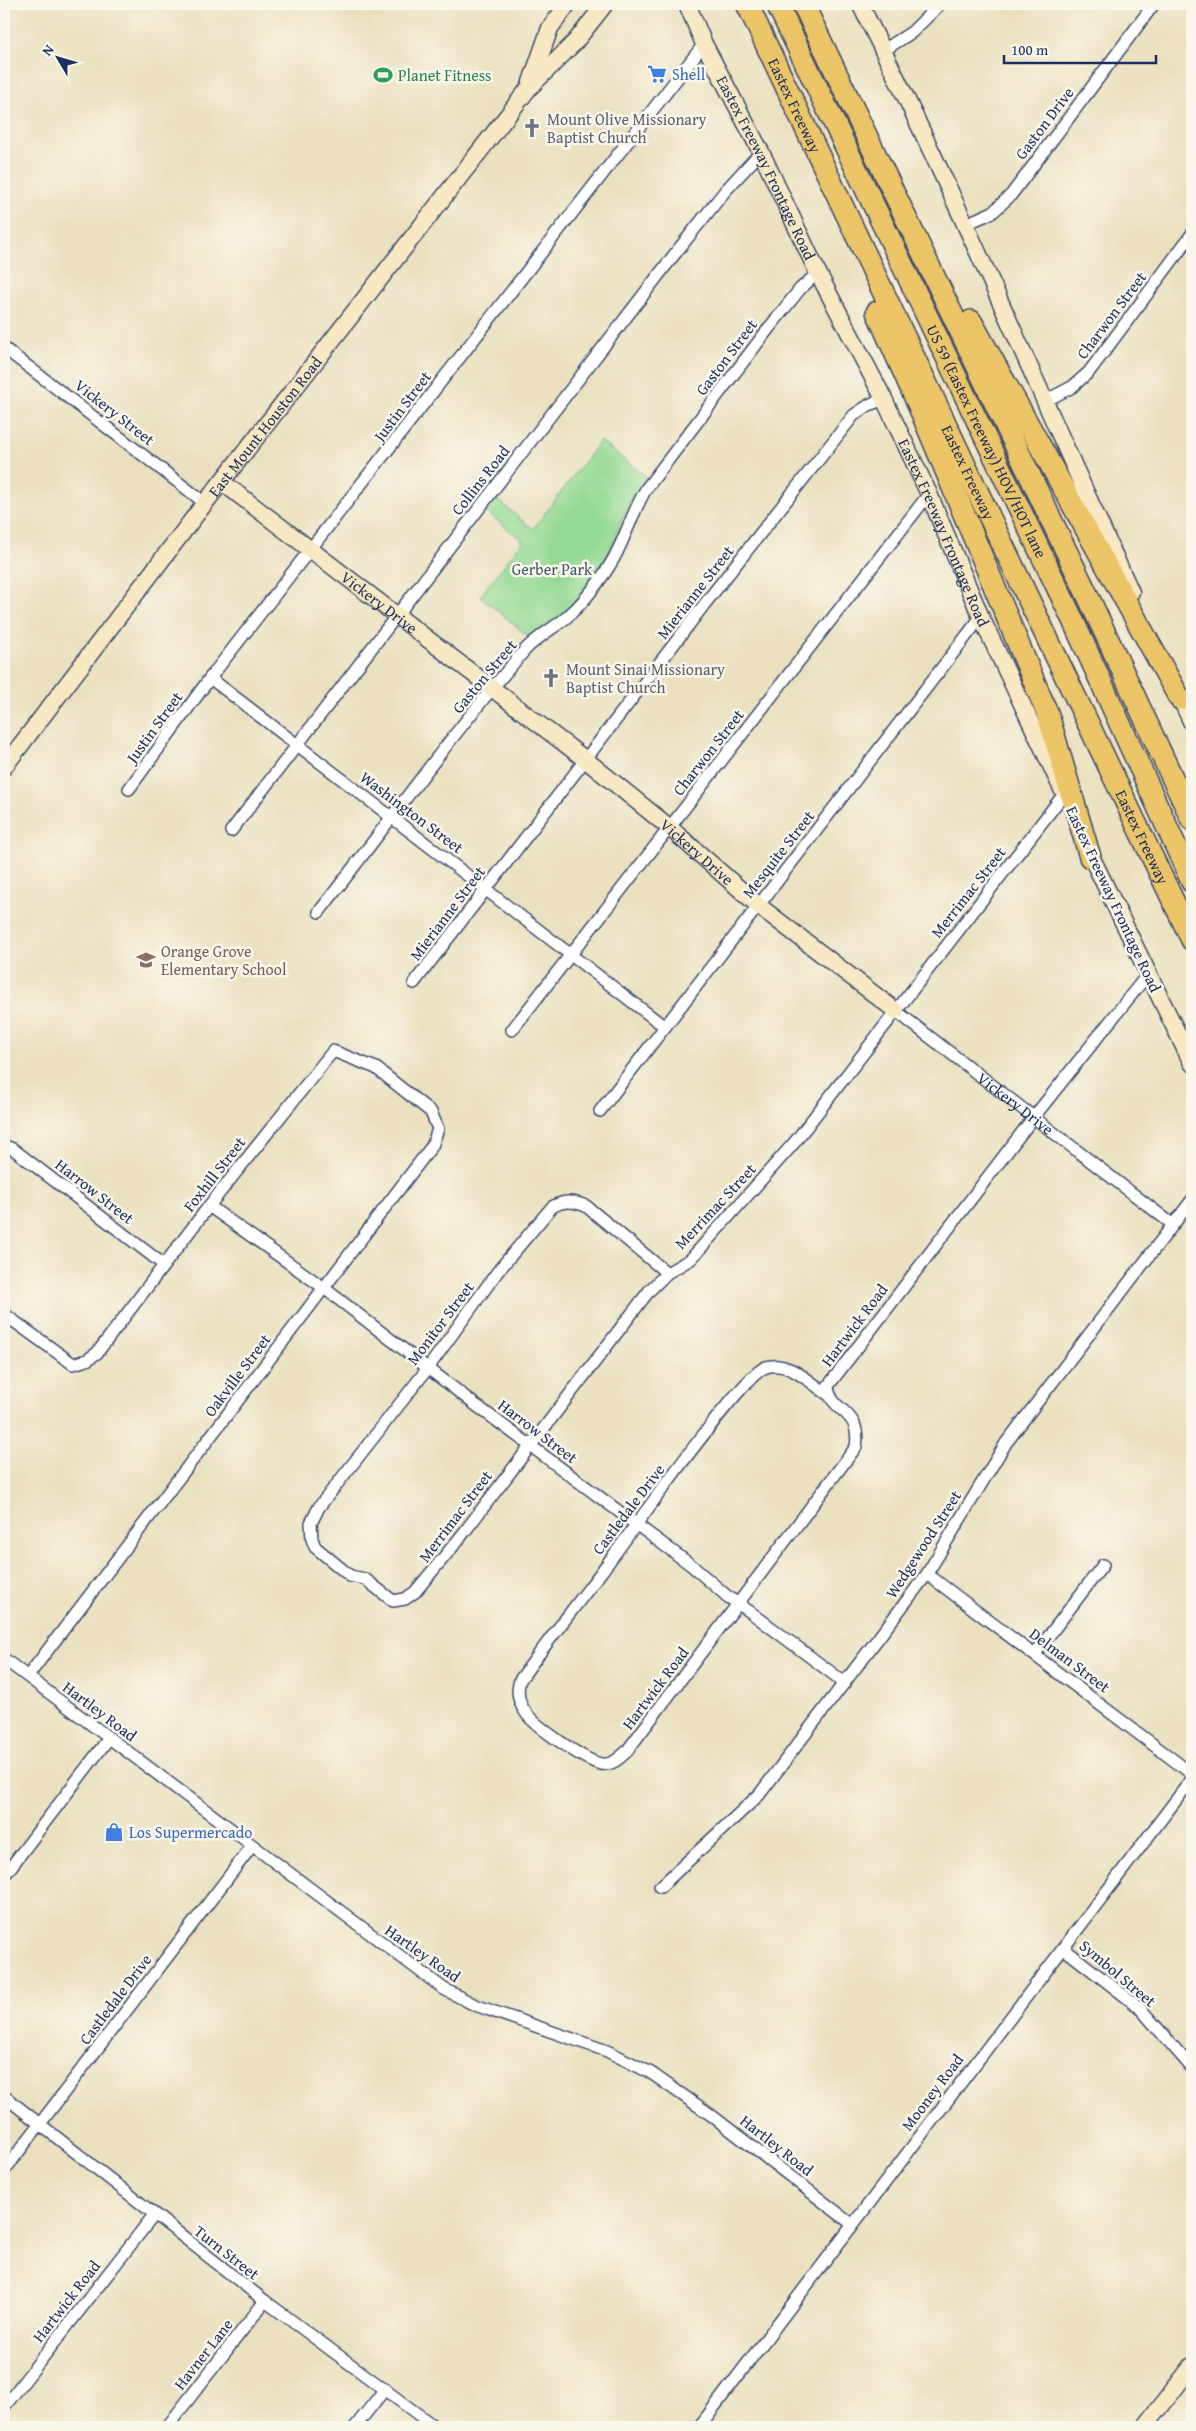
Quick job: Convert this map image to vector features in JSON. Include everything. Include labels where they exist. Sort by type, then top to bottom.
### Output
[{"type":"highway","name":"Eastex Freeway","points":[[747,4],[1192,940]]},
{"type":"highway","name":"US 59 (Eastex Freeway) HOV/HOT lane","points":[[776,4],[1067,607],[1192,882]]},
{"type":"highway","points":[[803,4],[1192,820]]},
{"type":"highway","points":[[839,200],[843,238],[918,404],[1048,715],[1090,856]]},
{"type":"highway","points":[[919,244],[951,285],[1180,699]]},
{"type":"main road","name":"East Mount Houston Road","points":[[4,767],[222,482],[529,88],[584,31],[605,4]]},
{"type":"main road","points":[[674,4],[689,9]]},
{"type":"main road","points":[[860,4],[884,50],[966,224],[1043,402],[1192,723]]},
{"type":"main road","name":"East Mount Houston Road","points":[[529,88],[550,28],[564,9]]},
{"type":"main road","points":[[564,9],[584,31]]},
{"type":"main road","name":"Eastex Freeway Frontage Road","points":[[689,9],[704,44],[761,152],[818,273],[884,398],[929,494],[981,617],[1064,794],[1090,856],[1192,1063]]},
{"type":"main road","name":"Vickery Drive","points":[[222,482],[586,760],[670,828],[759,906],[896,1011]]},
{"type":"main road","points":[[1144,2427],[1192,2366]]},
{"type":"street","points":[[884,50],[912,32],[940,4]]},
{"type":"street","name":"Gaston Drive","points":[[966,224],[993,212],[1011,195],[1154,4]]},
{"type":"street","name":"Justin Street","points":[[128,789],[210,678],[704,44]]},
{"type":"street","name":"Collins Road","points":[[230,831],[724,191],[761,152]]},
{"type":"street","name":"Charwon Street","points":[[1043,402],[1072,386],[1088,372],[1192,234]]},
{"type":"street","name":"Gaston Street","points":[[318,912],[527,648],[567,617],[584,601],[606,572],[618,550],[635,508],[646,489],[774,321],[800,289],[818,273]]},
{"type":"street","name":"Vickery Street","points":[[4,348],[206,503]]},
{"type":"street","name":"Mierianne Street","points":[[414,983],[854,416],[869,405],[884,398]]},
{"type":"street","name":"Charwon Street","points":[[512,1030],[929,494]]},
{"type":"street","name":"Mesquite Street","points":[[600,1111],[981,617]]},
{"type":"street","name":"Washington Street","points":[[210,678],[665,1027]]},
{"type":"street","name":"Merrimac Street","points":[[345,1571],[350,1576],[365,1579],[393,1601],[405,1599],[428,1578],[626,1319],[667,1273],[690,1260],[794,1143],[1064,794]]},
{"type":"street","name":"Hartwick Road","points":[[551,1733],[582,1757],[603,1765],[618,1760],[639,1737],[856,1447],[858,1433],[852,1420],[829,1396],[828,1386],[834,1376],[1033,1118],[1148,974]]},
{"type":"street","name":"Vickery Drive","points":[[896,1011],[1172,1224]]},
{"type":"street","name":"Foxhill Street","points":[[4,1314],[73,1364],[87,1360],[97,1353],[209,1206],[333,1051],[376,1068],[409,1094]]},
{"type":"street","name":"Oakville Street","points":[[28,1676],[324,1288],[436,1137],[436,1120],[431,1112],[409,1094]]},
{"type":"street","name":"Harrow Street","points":[[4,1146],[13,1149],[164,1265]]},
{"type":"street","name":"Wedgewood Street","points":[[660,1887],[759,1795],[845,1684],[927,1574],[1006,1443],[1192,1200]]},
{"type":"street","name":"Monitor Street","points":[[345,1571],[315,1547],[310,1531],[314,1514],[428,1368],[498,1271],[544,1215],[559,1203],[572,1201],[586,1206],[667,1273]]},
{"type":"street","name":"Harrow Street","points":[[209,1206],[324,1288],[636,1526],[691,1565],[739,1605],[845,1684]]},
{"type":"street","name":"Castledale Drive","points":[[551,1733],[527,1714],[522,1706],[517,1691],[520,1680],[691,1451],[758,1371],[778,1365],[790,1368],[829,1396]]},
{"type":"street","points":[[1035,1654],[1103,1565]]},
{"type":"street","name":"Delman Street","points":[[927,1574],[1192,1774]]},
{"type":"street","name":"Hartley Road","points":[[4,1659],[407,1963],[458,1998],[607,2051],[651,2073],[712,2115],[852,2224]]},
{"type":"street","points":[[4,1876],[109,1738]]},
{"type":"street","name":"Mooney Road","points":[[699,2427],[1192,1779]]},
{"type":"street","name":"Castledale Drive","points":[[4,2172],[252,1846]]},
{"type":"street","name":"Symbol Street","points":[[1063,1948],[1139,2007],[1192,2068]]},
{"type":"street","name":"Turn Street","points":[[4,2096],[265,2301],[435,2427]]},
{"type":"street","name":"Hartwick Road","points":[[4,2407],[154,2215]]},
{"type":"street","name":"Havner Lane","points":[[167,2427],[265,2301]]},
{"type":"street","points":[[355,2427],[385,2389]]},
{"type":"green space","name":"Gerber Park","points":[[600,441],[647,477],[630,502],[602,567],[580,597],[563,614],[529,637],[480,596],[523,541],[485,511],[494,497],[533,529]]},
{"type":"place","name":"Shell","points":[[657,74]]},
{"type":"place","name":"Planet Fitness","points":[[383,75]]},
{"type":"place","name":"Mount Olive Missionary Baptist Church","points":[[532,128]]},
{"type":"place","name":"Mount Sinai Missionary Baptist Church","points":[[551,678]]},
{"type":"place","name":"Orange Grove Elementary School","points":[[146,960]]},
{"type":"place","name":"Los Supermercado","points":[[114,1832]]}]
